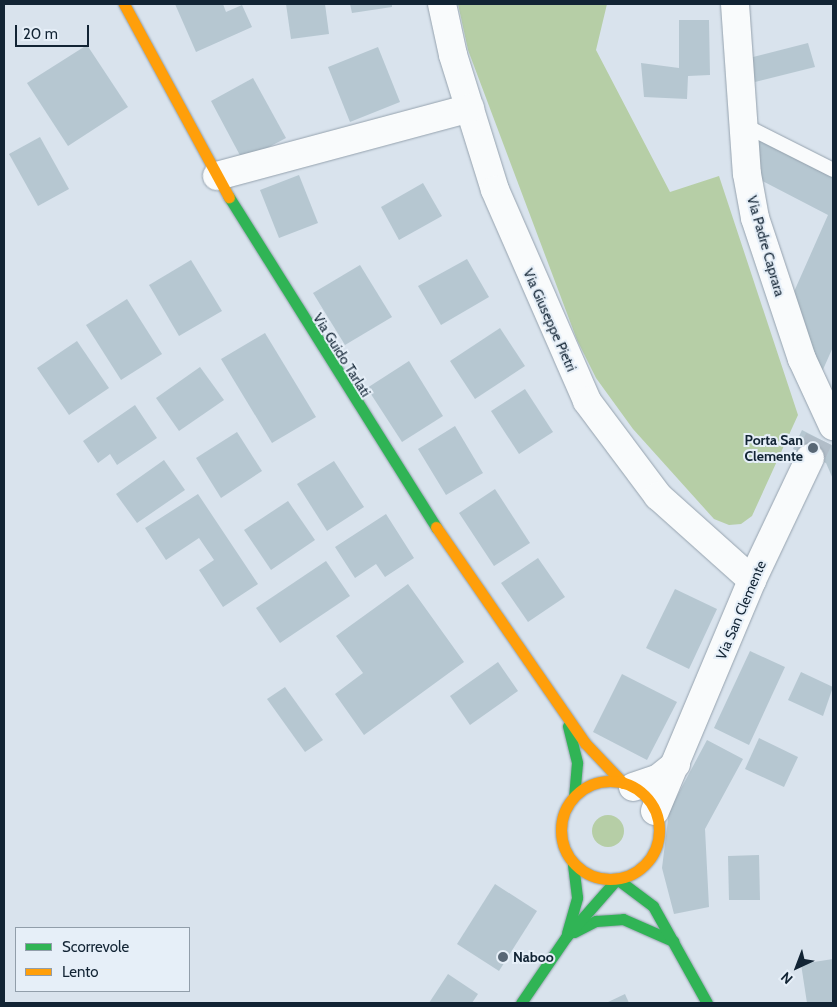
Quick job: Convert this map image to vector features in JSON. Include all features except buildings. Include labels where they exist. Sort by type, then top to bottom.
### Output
[{"type":"main road","name":"Via Guido Tarlati","points":[[124,4],[217,176],[396,469],[590,749],[628,785]]},
{"type":"main road","name":"Via Guido Tarlati","points":[[560,706],[575,751],[574,795]]},
{"type":"main road","points":[[652,856],[636,871],[617,879],[601,879],[574,863],[565,851],[561,829],[574,795],[599,782],[628,785],[655,810],[659,830],[652,856],[655,877]]},
{"type":"main road","points":[[566,937],[576,908],[574,863]]},
{"type":"main road","points":[[521,1003],[566,937],[617,879]]},
{"type":"main road","points":[[617,879],[653,906],[707,1001]]},
{"type":"main road","points":[[658,896],[673,941]]},
{"type":"main road","points":[[566,937],[610,919],[637,923],[673,941]]},
{"type":"street","name":"Via Giuseppe Pietri","points":[[442,4],[470,108],[503,211],[591,408],[658,496],[752,580]]},
{"type":"street","name":"Via Padre Caprara","points":[[735,4],[744,125],[757,225],[825,430]]},
{"type":"street","points":[[217,176],[470,108]]},
{"type":"street","name":"Via San Clemente","points":[[655,810],[752,580],[825,430]]},
{"type":"street","points":[[628,785],[659,778],[676,764]]},
{"type":"lane","points":[[744,125],[833,170]]},
{"type":"green space","points":[[458,4],[607,4],[596,50],[670,192],[719,176],[798,415],[752,516],[741,524],[729,525],[714,519],[633,429],[596,378],[577,340],[468,50]]},
{"type":"green space","points":[[608,815],[619,820],[624,831],[619,842],[608,847],[597,842],[592,831],[597,820]]},
{"type":"tunnel","points":[[810,458],[819,439]]},
{"type":"traffic: fast","points":[[229,197],[436,527]]},
{"type":"traffic: fast","points":[[568,726],[577,763],[574,795]]},
{"type":"traffic: fast","points":[[567,933],[577,897],[573,863]]},
{"type":"traffic: fast","points":[[521,1003],[566,937],[617,879],[653,906],[707,1003]]},
{"type":"traffic: fast","points":[[574,932],[596,921],[623,919],[673,941]]},
{"type":"traffic: slow","points":[[124,4],[229,197]]},
{"type":"traffic: slow","points":[[436,527],[585,743],[623,783]]},
{"type":"traffic: slow","points":[[610,781],[629,785],[645,795],[655,811],[659,830],[655,849],[645,865],[629,875],[610,879],[591,875],[575,865],[565,849],[561,830],[565,811],[575,795],[591,785],[610,781]]},
{"type":"place","name":"Porta San Clemente","points":[[813,448]]},
{"type":"place","name":"Naboo","points":[[503,957]]}]
